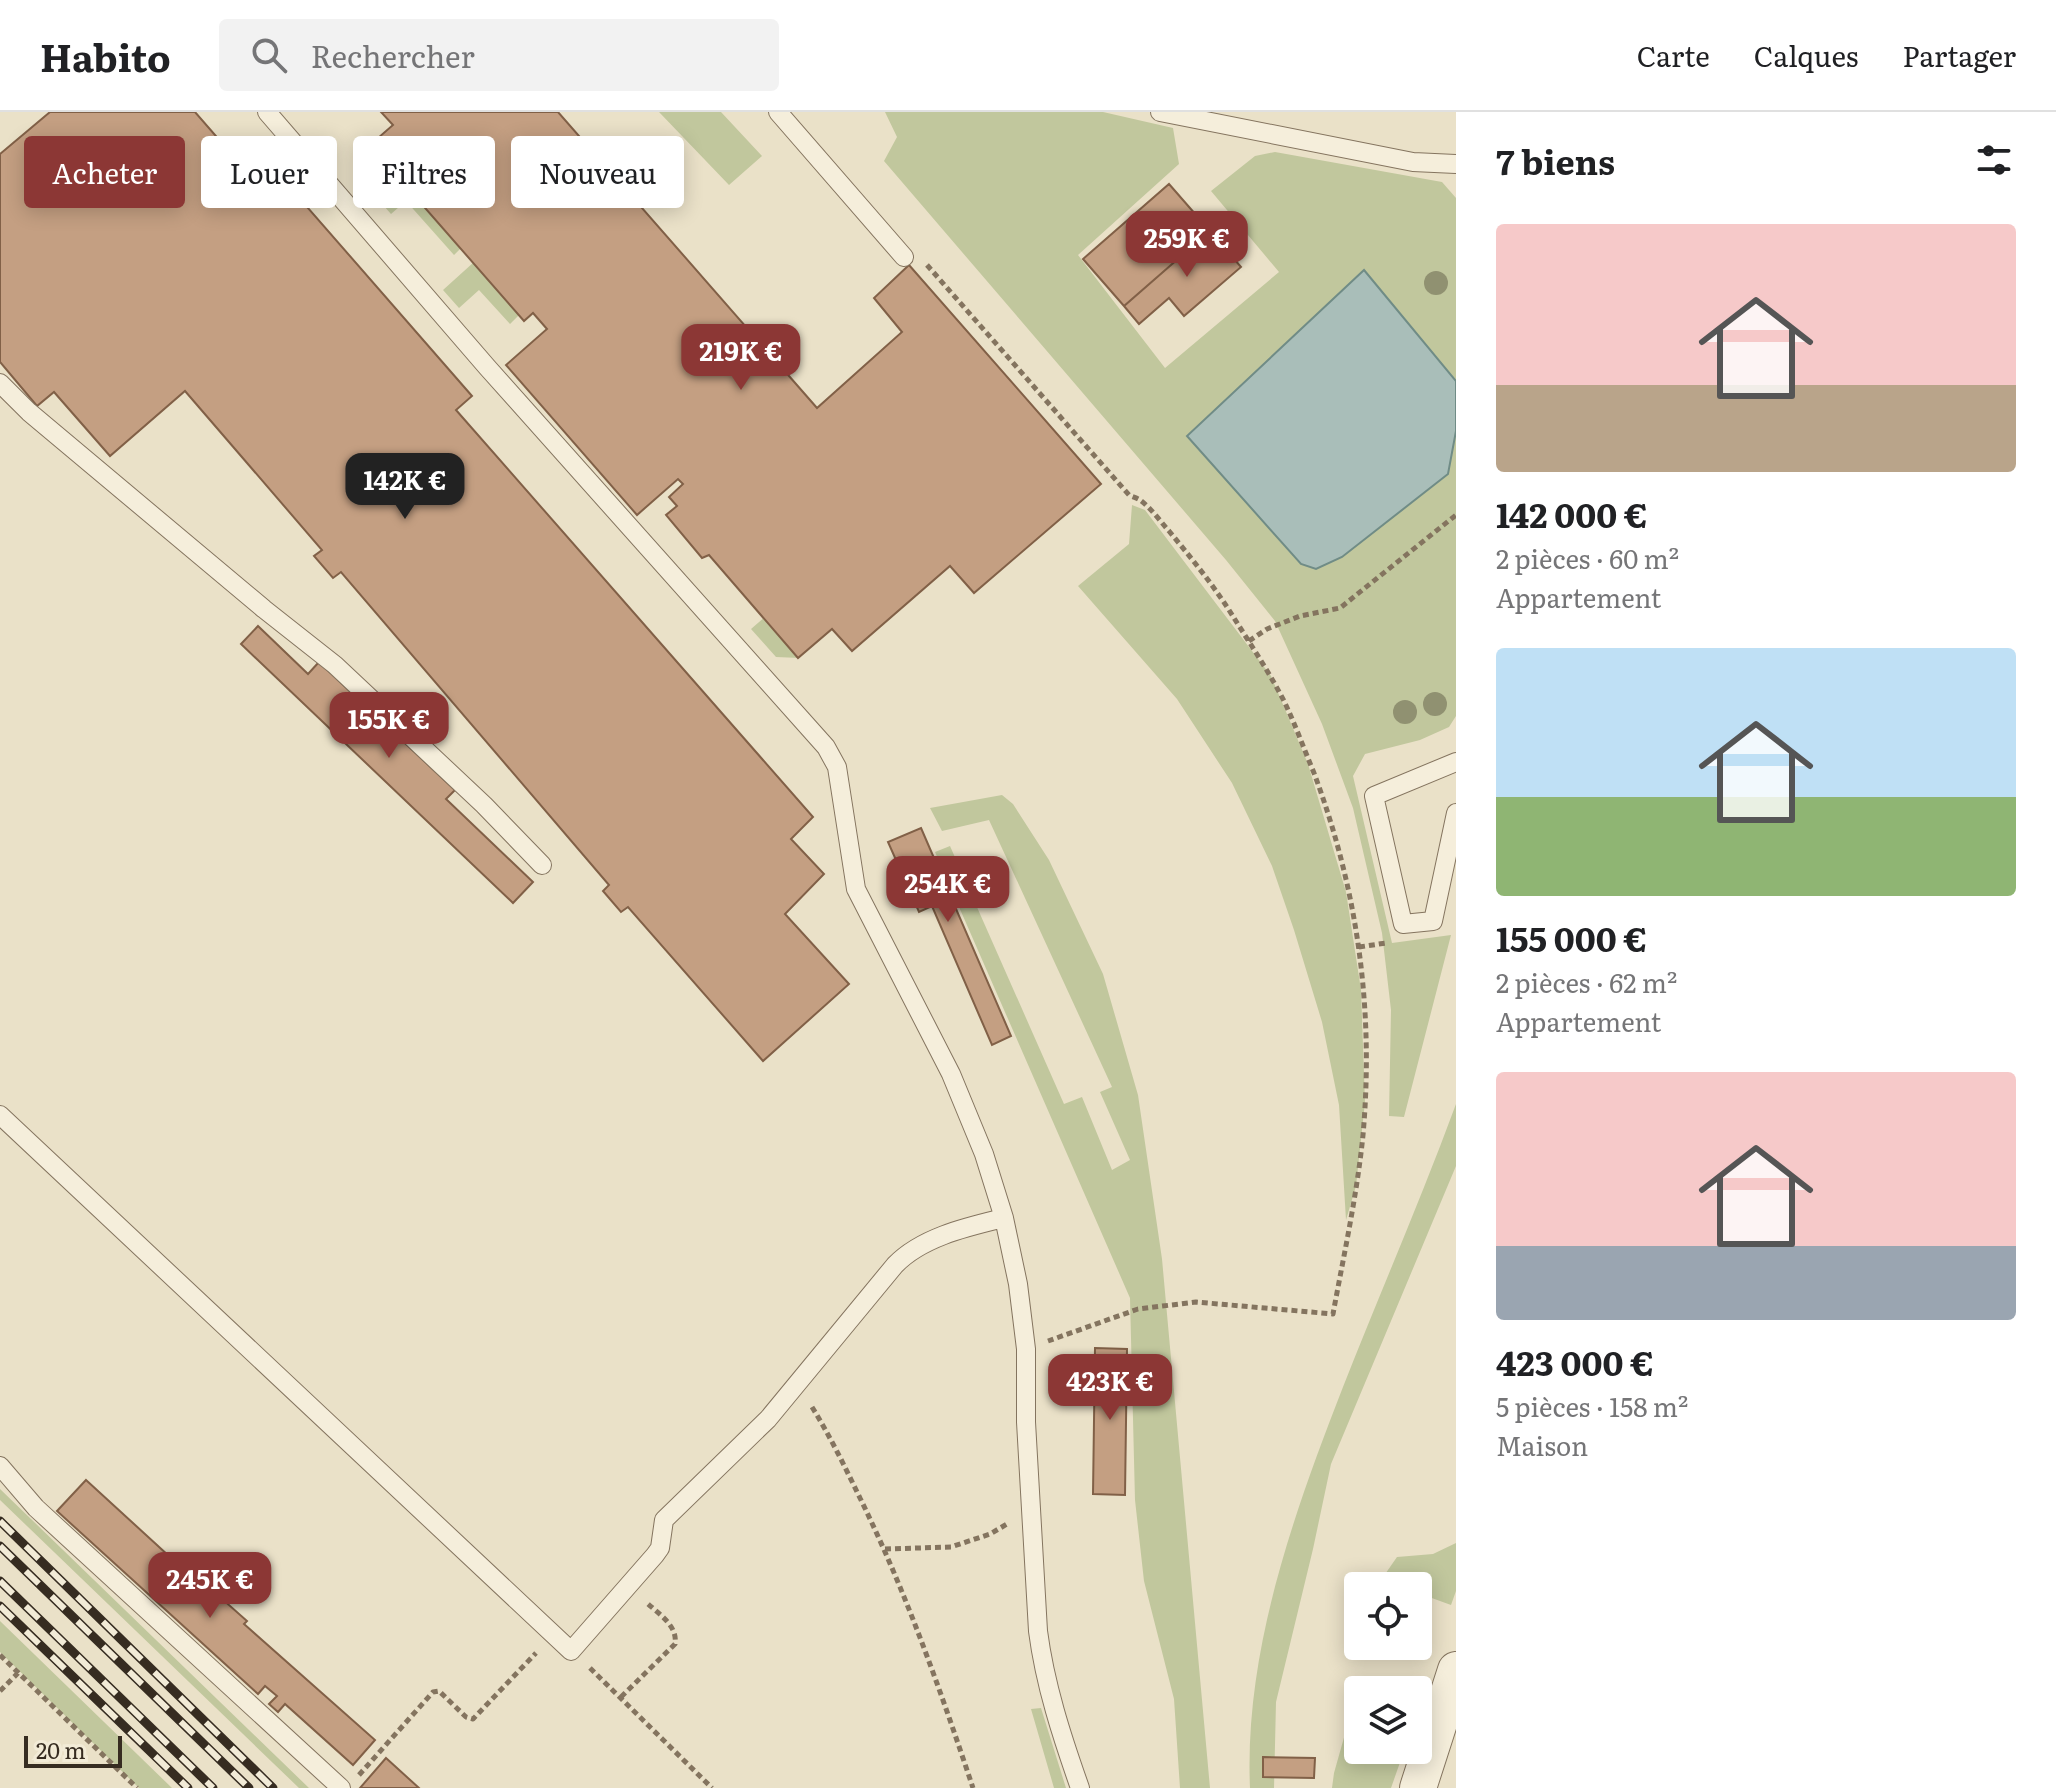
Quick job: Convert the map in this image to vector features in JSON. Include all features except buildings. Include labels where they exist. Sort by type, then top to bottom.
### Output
[{"type":"street","points":[[1418,1788],[1456,1670]]},
{"type":"lane","points":[[267,112],[487,367],[826,747],[837,767],[856,889],[951,1074],[984,1154],[1004,1218],[1018,1284],[1026,1349],[1026,1422],[1038,1631],[1042,1659],[1080,1788]]},
{"type":"lane","points":[[778,112],[904,257]]},
{"type":"lane","points":[[1160,112],[1413,162],[1456,164]]},
{"type":"lane","points":[[0,383],[29,412],[335,665],[484,805],[542,865]]},
{"type":"lane","points":[[1456,762],[1374,796],[1403,924],[1433,921],[1456,813]]},
{"type":"lane","points":[[0,1115],[571,1651],[660,1548],[664,1520],[768,1419],[903,1257],[937,1239],[1004,1218]]},
{"type":"lane","points":[[0,1466],[36,1508],[349,1783]]},
{"type":"path","points":[[904,257],[923,260],[1129,495],[1140,500],[1153,513],[1203,573],[1248,641],[1285,703],[1335,833],[1359,947],[1365,993],[1364,1123],[1356,1189],[1333,1314],[1196,1302],[1138,1309],[1026,1349]]},
{"type":"path","points":[[1248,641],[1267,629],[1300,616],[1340,608],[1456,515]]},
{"type":"path","points":[[797,1384],[844,1464],[885,1549],[922,1641],[973,1788]]},
{"type":"path","points":[[885,1549],[951,1547],[990,1534],[1016,1519],[1032,1518]]},
{"type":"path","points":[[621,1697],[675,1644],[676,1639],[671,1626],[629,1586]]},
{"type":"path","points":[[349,1783],[433,1692],[439,1691],[466,1717],[473,1719],[553,1634]]},
{"type":"path","points":[[571,1651],[712,1788]]},
{"type":"path","points":[[0,1655],[137,1788]]},
{"type":"path","points":[[0,1691],[18,1673]]},
{"type":"green space","points":[[659,112],[721,112],[762,156],[729,185]]},
{"type":"green space","points":[[885,112],[1103,112],[1173,128],[1179,164],[1078,255],[1165,368],[1279,272],[1211,191],[1255,156],[1275,152],[1442,182],[1456,198],[1456,716],[1449,727],[1420,740],[1365,754],[1353,776],[1392,943],[1451,935],[1404,1117],[1389,1116],[1391,1010],[1382,933],[1353,808],[1322,724],[1275,621],[884,161],[897,137]]},
{"type":"green space","points":[[412,208],[429,208],[463,246],[454,255]]},
{"type":"green space","points":[[474,262],[521,313],[510,324],[479,290],[459,308],[443,290]]},
{"type":"green space","points":[[1132,505],[1145,510],[1271,676],[1308,764],[1346,892],[1361,990],[1365,1102],[1356,1186],[1346,1220],[1339,1105],[1322,1022],[1272,866],[1232,783],[1177,699],[1078,586],[1129,544]]},
{"type":"green space","points":[[765,617],[800,658],[776,657],[751,629]]},
{"type":"green space","points":[[1002,795],[1013,804],[1049,860],[1103,974],[1138,1095],[1162,1259],[1210,1788],[1180,1788],[1174,1699],[1144,1581],[1135,1500],[1130,1298],[935,852],[950,846],[1064,1104],[1082,1097],[1112,1170],[1130,1160],[1100,1092],[1112,1087],[989,820],[942,831],[930,808]]},
{"type":"green space","points":[[1456,1104],[1456,1166],[1331,1464],[1276,1702],[1274,1788],[1250,1788],[1250,1737],[1255,1685],[1264,1634],[1290,1533],[1343,1387]]},
{"type":"green space","points":[[0,1489],[309,1788],[299,1788],[0,1500]]},
{"type":"green space","points":[[1456,1543],[1456,1591],[1451,1605],[1432,1598],[1432,1572],[1387,1572],[1397,1557],[1433,1554]]},
{"type":"green space","points":[[0,1621],[172,1788],[139,1788],[0,1652]]},
{"type":"green space","points":[[1041,1708],[1066,1788],[1054,1788],[1031,1709]]},
{"type":"green space","points":[[1344,1738],[1344,1764],[1399,1764],[1391,1788],[1332,1788]]},
{"type":"water","points":[[1364,270],[1456,381],[1456,431],[1448,474],[1342,557],[1316,569],[1301,564],[1187,436]]},
{"type":"railway","points":[[0,1521],[273,1788]]},
{"type":"railway","points":[[0,1546],[249,1788]]},
{"type":"railway","points":[[0,1581],[213,1788]]},
{"type":"railway","points":[[0,1606],[188,1788]]}]
